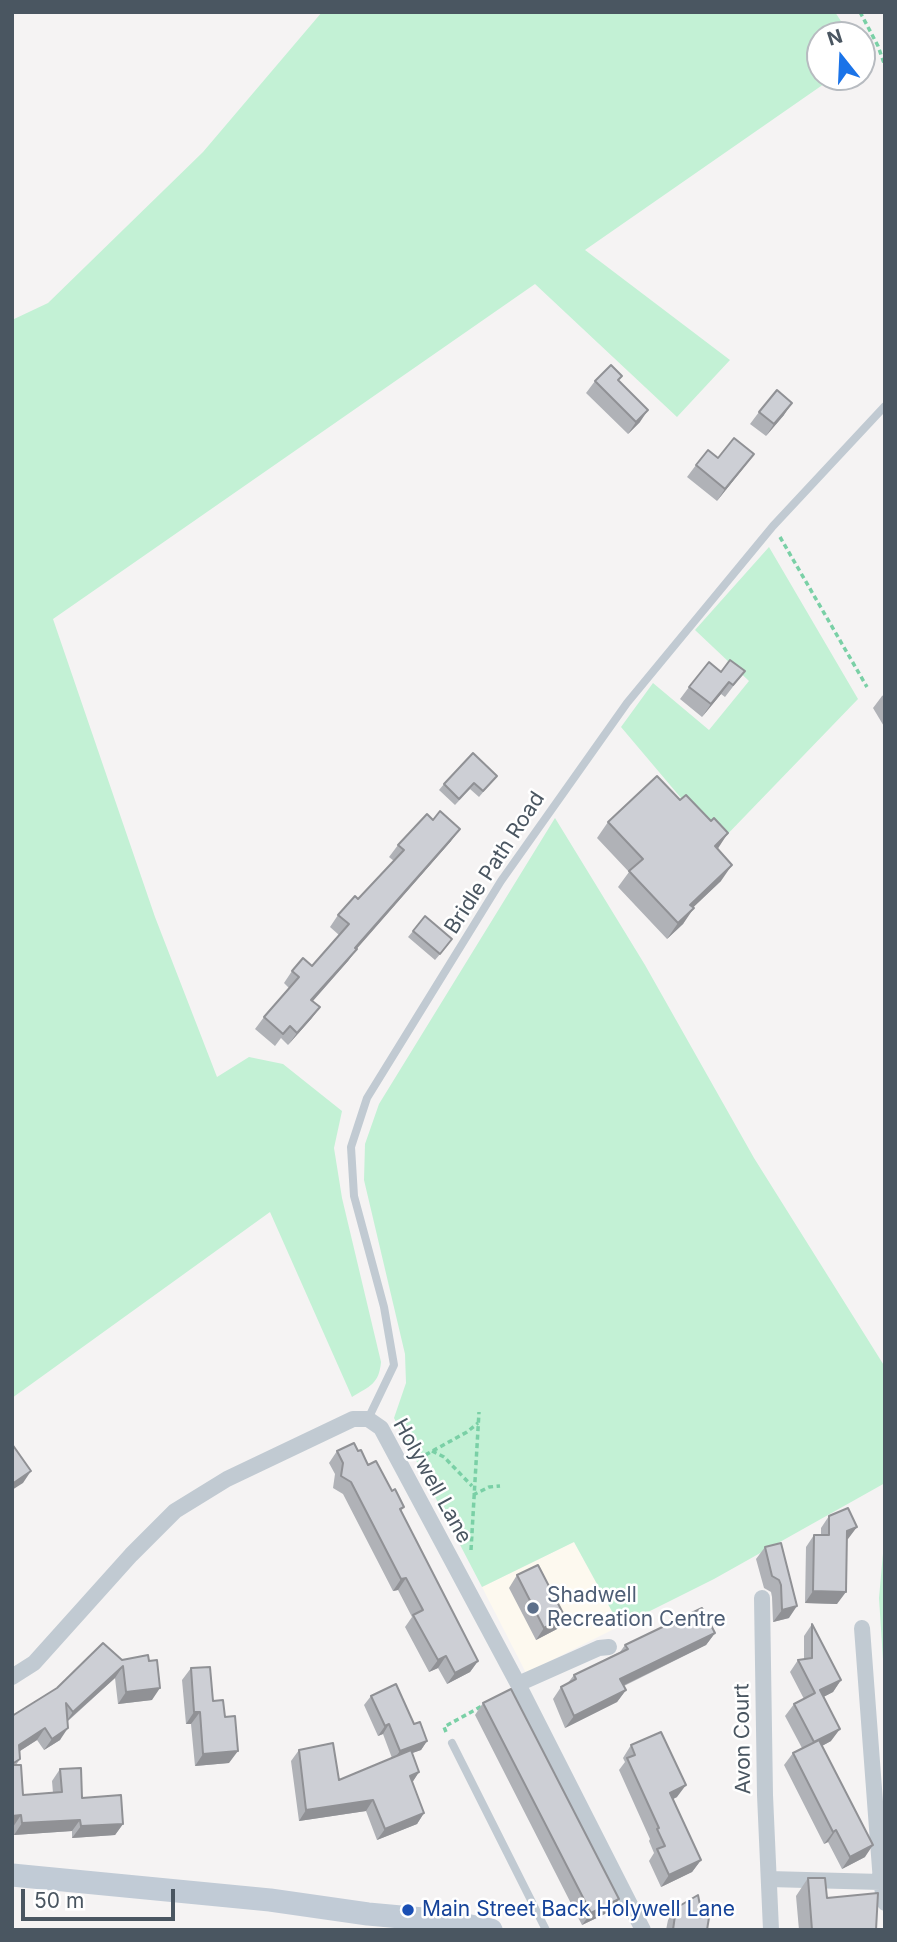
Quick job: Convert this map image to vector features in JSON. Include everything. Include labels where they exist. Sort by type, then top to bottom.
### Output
[{"type":"street","name":"Holywell Lane","points":[[12,1677],[34,1663],[131,1555],[175,1511],[239,1473],[353,1419],[368,1419],[381,1428],[402,1467],[518,1684],[643,1930]]},
{"type":"street","name":"Avon Court","points":[[762,1598],[771,1930]]},
{"type":"street","points":[[862,1628],[881,1882],[885,1903]]},
{"type":"street","points":[[518,1684],[599,1648],[609,1647]]},
{"type":"street","points":[[12,1875],[270,1900],[368,1914],[445,1921],[491,1930]]},
{"type":"street","points":[[769,1879],[881,1882]]},
{"type":"lane","name":"Bridle Path Road","points":[[368,1419],[394,1365],[384,1307],[354,1196],[351,1147],[367,1098],[501,881],[627,703],[774,526],[885,406]]},
{"type":"lane","points":[[452,1743],[545,1930]]},
{"type":"path","points":[[860,12],[885,66]]},
{"type":"path","points":[[774,526],[867,687]]},
{"type":"path","points":[[471,1550],[472,1486],[479,1412]]},
{"type":"path","points":[[402,1467],[467,1432],[479,1422]]},
{"type":"path","points":[[432,1451],[444,1457],[472,1486]]},
{"type":"path","points":[[472,1495],[489,1487],[500,1486]]},
{"type":"path","points":[[452,1743],[444,1727],[487,1704]]},
{"type":"shaded area","points":[[574,1542],[620,1626],[526,1673],[482,1587]]},
{"type":"green space","points":[[322,12],[835,12],[841,21],[806,21],[806,91],[814,91],[585,250],[730,360],[677,417],[535,284],[53,619],[155,917],[217,1077],[249,1057],[283,1064],[342,1111],[334,1148],[342,1198],[381,1362],[376,1380],[352,1397],[270,1212],[12,1398],[12,320],[48,303],[203,152]]},
{"type":"green space","points":[[769,547],[858,699],[719,843],[621,727],[653,683],[709,730],[749,681],[695,630]]},
{"type":"green space","points":[[555,818],[645,965],[754,1158],[885,1367],[885,1483],[714,1579],[620,1626],[574,1542],[482,1587],[394,1418],[406,1383],[405,1354],[364,1180],[365,1144],[379,1104]]},
{"type":"green space","points":[[885,1531],[885,1691],[879,1598]]},
{"type":"building","points":[[611,365],[622,376],[618,380],[648,410],[636,422],[595,381]]},
{"type":"building","points":[[777,390],[792,403],[774,424],[759,412]]},
{"type":"building","points":[[734,438],[754,454],[725,489],[696,465],[708,450],[718,458]]},
{"type":"building","points":[[730,660],[745,671],[733,685],[729,682],[711,704],[689,687],[709,662],[721,672]]},
{"type":"building","points":[[473,753],[497,776],[483,791],[474,783],[459,799],[444,784]]},
{"type":"building","points":[[657,776],[680,800],[686,795],[711,821],[714,818],[728,833],[715,846],[732,865],[690,905],[694,908],[678,923],[629,871],[643,859],[608,822]]},
{"type":"building","points":[[440,811],[460,829],[311,1000],[320,1007],[297,1033],[290,1026],[283,1034],[264,1017],[299,977],[292,971],[303,958],[312,966],[349,924],[338,915],[355,896],[358,899],[404,850],[398,845],[427,814],[433,820]]},
{"type":"building","points":[[425,916],[452,939],[440,954],[413,931]]},
{"type":"building","points":[[354,1443],[358,1451],[361,1450],[368,1465],[376,1461],[392,1491],[395,1489],[404,1507],[400,1509],[478,1661],[455,1673],[446,1656],[438,1660],[413,1615],[423,1610],[406,1578],[401,1579],[351,1482],[341,1476],[343,1463],[337,1451]]},
{"type":"building","points":[[12,1444],[31,1471],[12,1484]]},
{"type":"building","points":[[848,1508],[857,1527],[847,1531],[846,1592],[813,1591],[814,1535],[829,1535],[829,1516]]},
{"type":"building","points":[[781,1543],[797,1606],[782,1610],[781,1585],[779,1580],[772,1576],[765,1547]]},
{"type":"building","points":[[538,1565],[565,1617],[544,1628],[517,1575]]},
{"type":"building","points":[[702,1608],[715,1633],[620,1679],[626,1690],[574,1716],[561,1687],[576,1679],[574,1675],[628,1649],[625,1645]]},
{"type":"building","points":[[812,1624],[841,1680],[820,1690],[840,1729],[814,1742],[794,1704],[815,1693],[798,1660],[812,1658]]},
{"type":"building","points":[[103,1643],[122,1660],[148,1655],[149,1661],[157,1660],[160,1688],[126,1692],[123,1666],[73,1712],[66,1703],[68,1728],[52,1739],[45,1728],[19,1745],[20,1759],[12,1764],[12,1716],[57,1688]]},
{"type":"building","points":[[210,1667],[213,1701],[223,1700],[225,1717],[235,1716],[238,1751],[203,1754],[200,1712],[194,1712],[191,1668]]},
{"type":"building","points":[[396,1684],[414,1724],[420,1722],[427,1741],[400,1751],[389,1724],[385,1726],[371,1696]]},
{"type":"building","points":[[511,1689],[619,1899],[591,1913],[483,1703]]},
{"type":"building","points":[[661,1732],[686,1785],[670,1793],[701,1860],[669,1875],[657,1849],[665,1846],[657,1829],[659,1828],[627,1758],[635,1755],[631,1745]]},
{"type":"building","points":[[819,1740],[873,1845],[850,1857],[836,1830],[833,1832],[793,1753]]},
{"type":"building","points":[[333,1743],[339,1780],[411,1750],[419,1772],[410,1776],[424,1813],[385,1829],[373,1800],[306,1810],[299,1750]]},
{"type":"building","points":[[12,1765],[21,1765],[23,1795],[62,1792],[60,1769],[81,1768],[82,1798],[121,1795],[123,1824],[81,1826],[80,1820],[22,1823],[21,1815],[12,1816]]},
{"type":"building","points":[[808,1878],[825,1878],[827,1898],[878,1893],[876,1930],[812,1930]]},
{"type":"building","points":[[698,1895],[701,1910],[710,1911],[707,1930],[673,1930],[676,1908]]},
{"type":"place","name":"Shadwell Recreation Centre","points":[[533,1608]]},
{"type":"place","name":"Main Street Back Holywell Lane","points":[[408,1910]]}]
